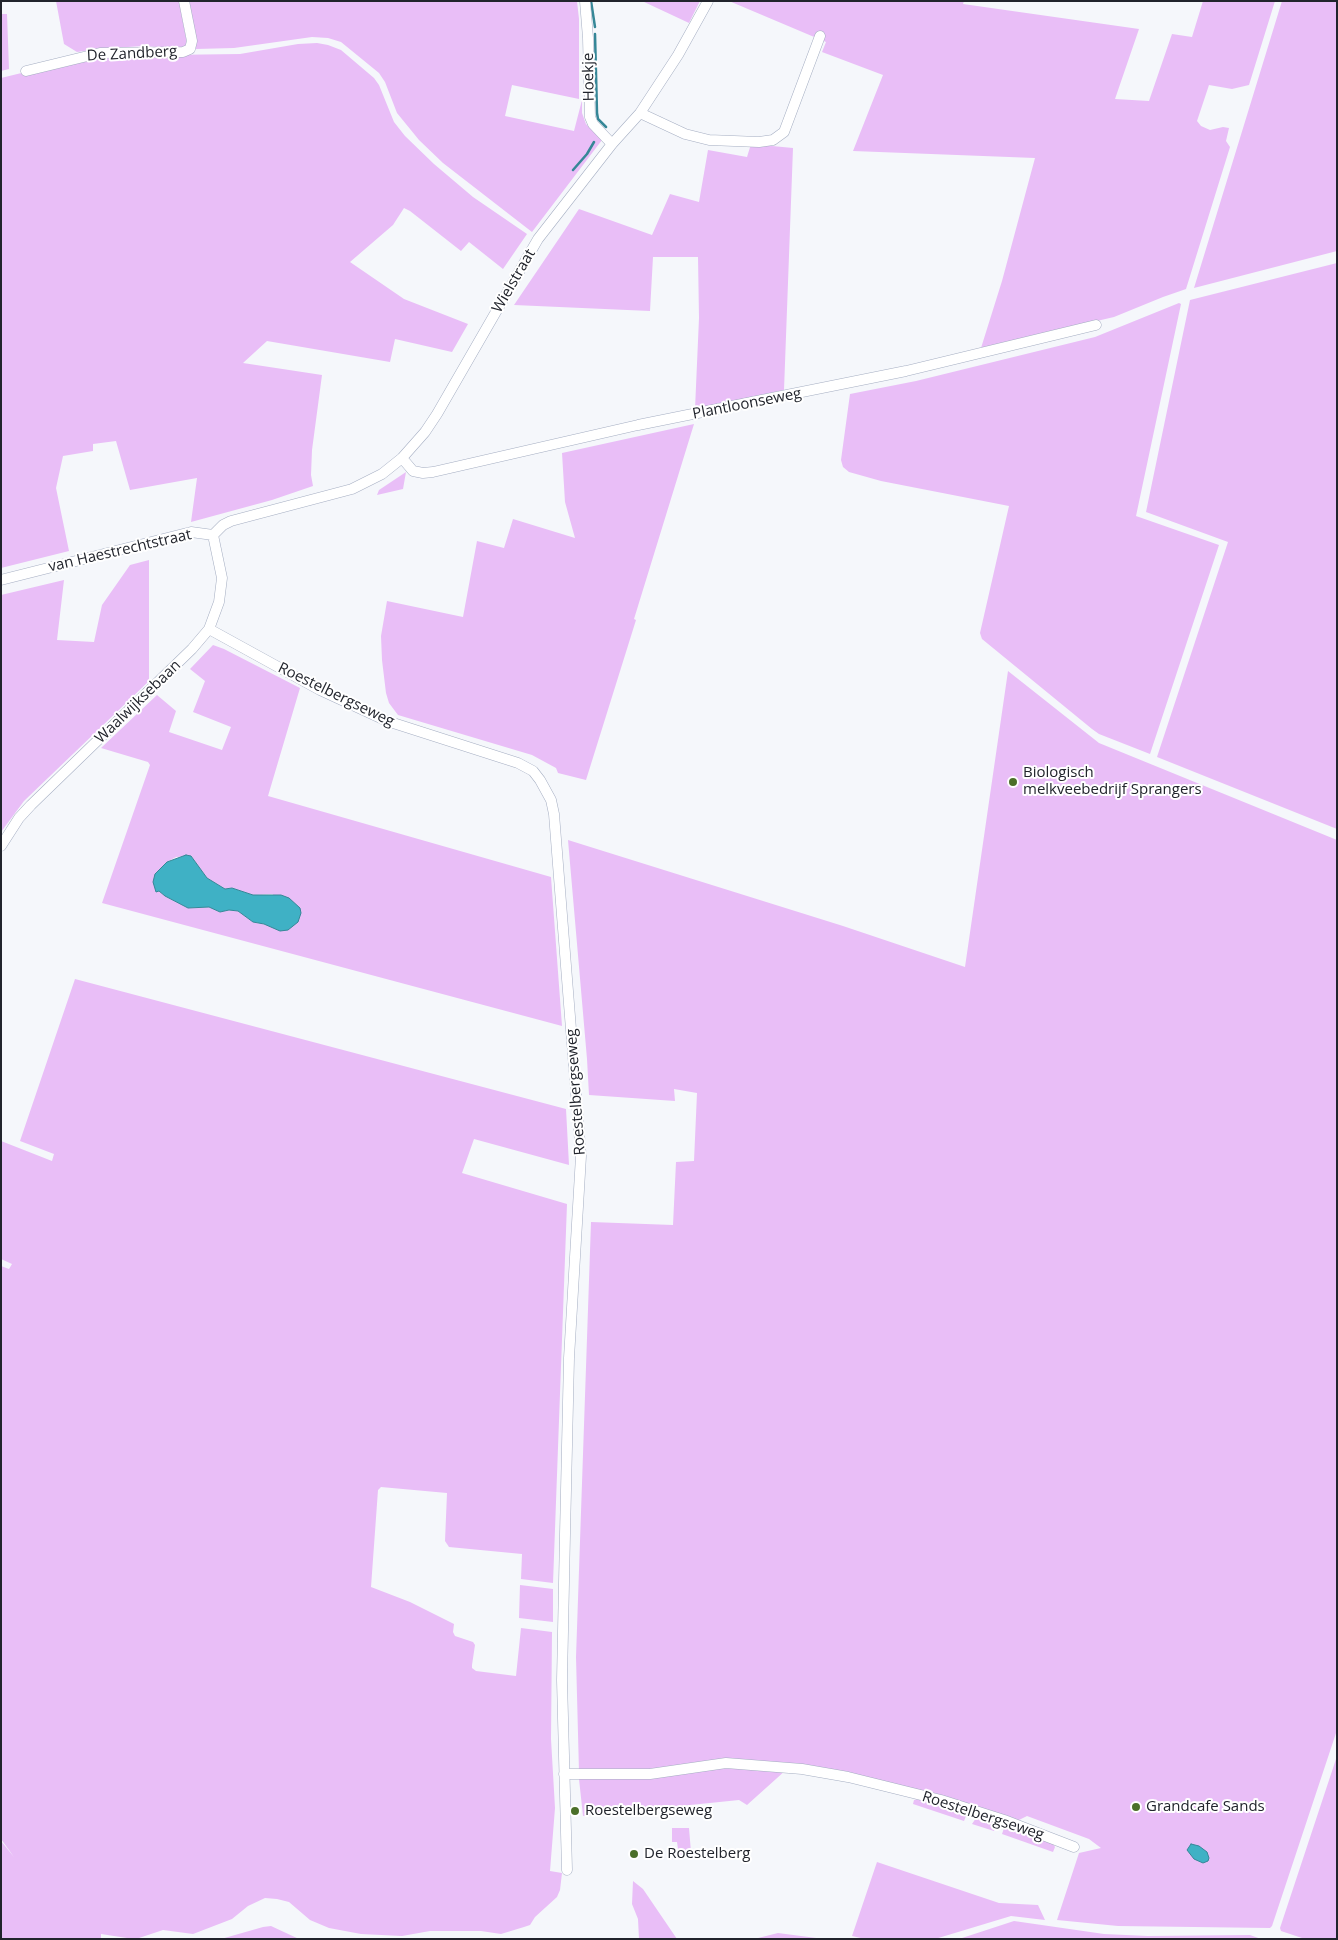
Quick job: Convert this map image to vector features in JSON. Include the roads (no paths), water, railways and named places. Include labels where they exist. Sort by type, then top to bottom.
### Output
[{"type":"street","name":"De Zandberg","points":[[26,71],[100,53],[183,52],[190,49],[192,42],[184,1]]},
{"type":"street","name":"Hoekje","points":[[584,1],[588,38],[590,117],[593,124],[612,144]]},
{"type":"street","name":"Wielstraat","points":[[402,458],[437,414],[538,239],[612,144],[640,113],[678,55],[708,1]]},
{"type":"street","points":[[640,113],[685,134],[709,140],[759,142],[773,140],[784,132],[820,36]]},
{"type":"street","name":"Plantloonseweg","points":[[402,458],[413,471],[433,472],[638,425],[906,371],[1096,325]]},
{"type":"street","name":"van Haestrechtstraat","points":[[1,580],[191,532],[213,535],[231,521],[352,489],[382,474],[402,458]]},
{"type":"street","name":"Waalwijksebaan","points":[[1,846],[32,804],[181,660],[209,629],[219,602],[222,578],[213,535]]},
{"type":"street","name":"Roestelbergseweg","points":[[209,629],[338,699],[388,721],[518,763],[533,771],[551,800],[554,814],[581,1156],[568,1387],[562,1680],[567,1870]]},
{"type":"street","name":"Roestelbergseweg","points":[[564,1774],[650,1774],[726,1763],[810,1770],[848,1777],[941,1800],[1004,1820],[1074,1847]]},
{"type":"water","points":[[186,855],[191,856],[207,878],[225,889],[232,888],[253,895],[281,895],[289,898],[300,908],[301,913],[298,922],[288,930],[280,931],[264,924],[253,922],[238,911],[220,912],[209,907],[188,908],[159,891],[156,892],[153,882],[155,874],[167,862]]},
{"type":"water","points":[[1191,1844],[1199,1846],[1207,1852],[1208,1861],[1203,1863],[1194,1859],[1187,1850]]},
{"type":"waterway","points":[[591,1],[595,27]]},
{"type":"waterway","points":[[595,34],[597,113],[598,119],[606,127]]},
{"type":"waterway","points":[[573,170],[587,154],[594,142]]},
{"type":"place","name":"Biologisch melkveebedrijf Sprangers","points":[[1013,782]]},
{"type":"place","name":"Grandcafe Sands","points":[[1136,1807]]},
{"type":"place","name":"Roestelbergseweg","points":[[575,1811]]},
{"type":"place","name":"De Roestelberg","points":[[634,1854]]}]
